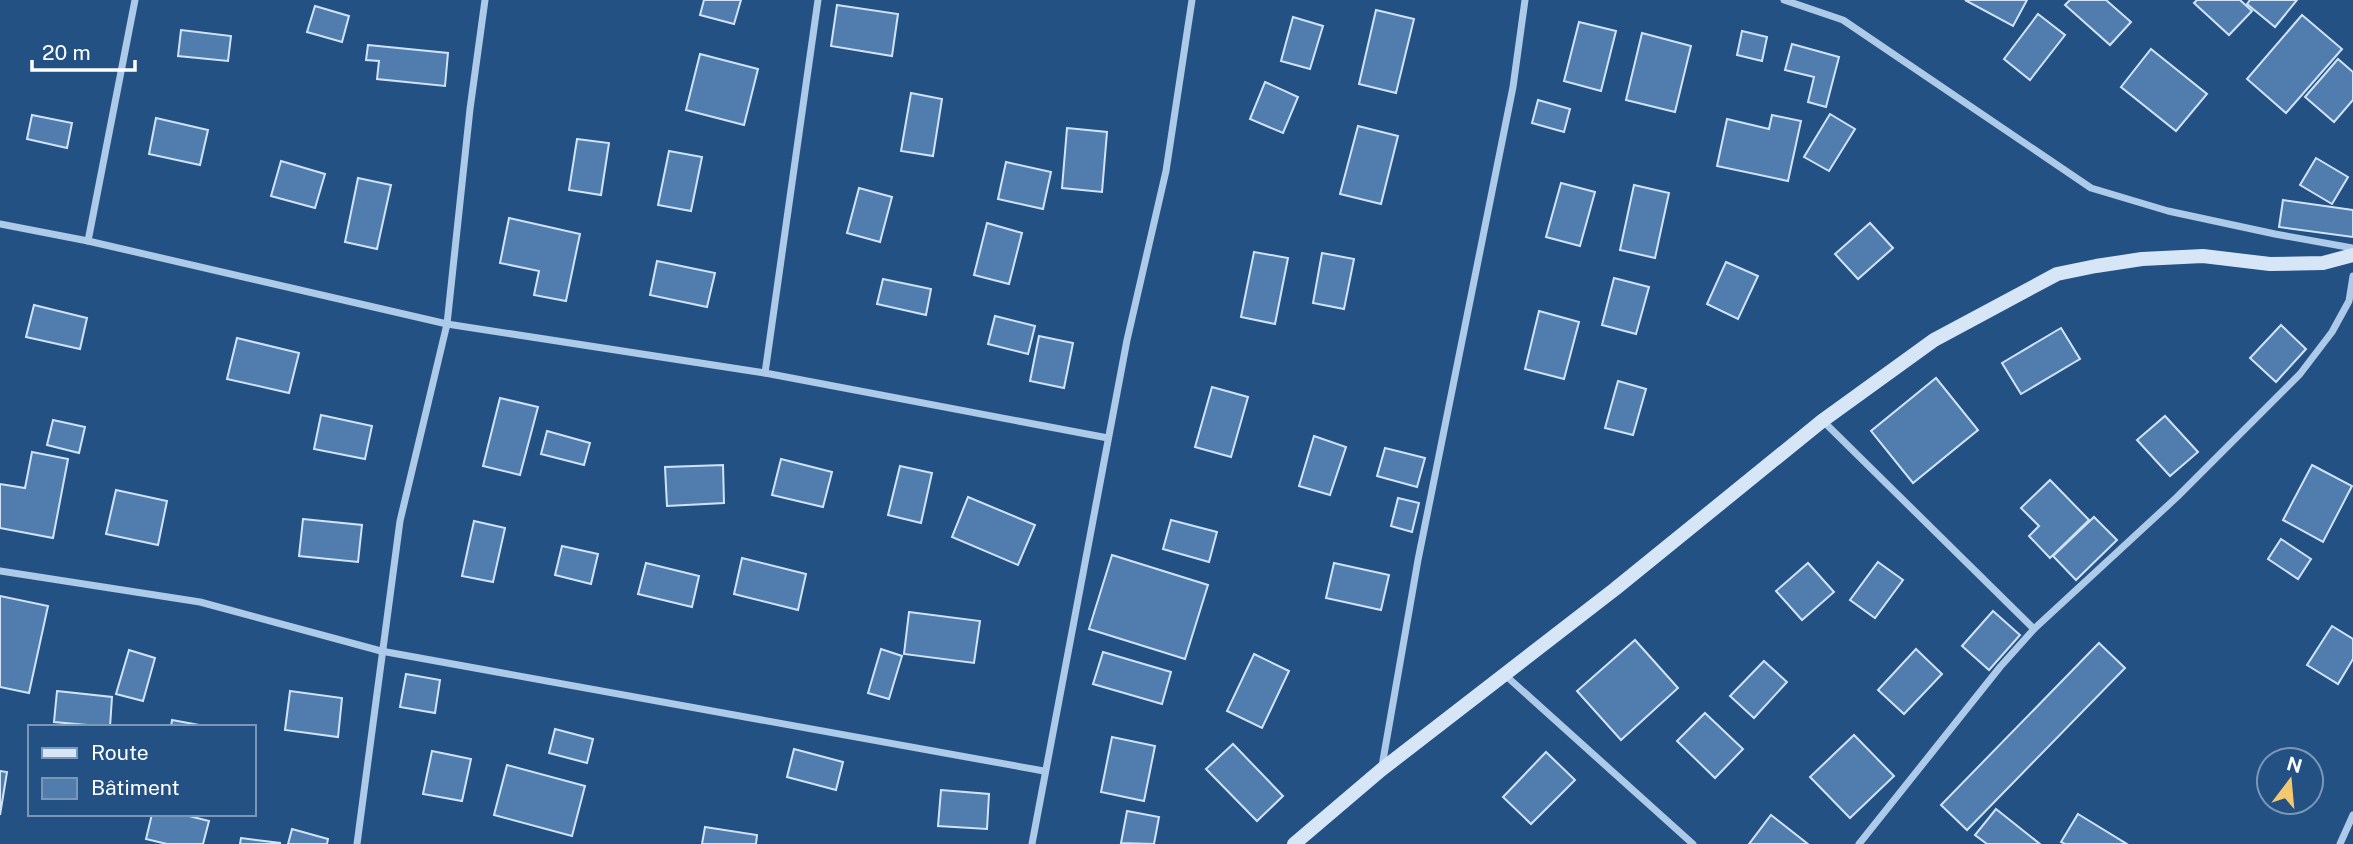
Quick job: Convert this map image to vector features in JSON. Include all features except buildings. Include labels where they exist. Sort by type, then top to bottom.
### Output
[{"type":"street","points":[[88,241],[135,0]]},
{"type":"street","points":[[357,844],[400,521],[447,324],[470,109],[485,0]]},
{"type":"street","points":[[765,373],[818,0]]},
{"type":"street","points":[[1032,844],[1127,340],[1166,172],[1192,0]]},
{"type":"street","points":[[1381,770],[1420,547],[1513,87],[1525,0]]},
{"type":"street","points":[[1784,0],[1843,20],[2091,188],[2168,211],[2353,248]]},
{"type":"street","points":[[0,225],[88,241],[447,324],[765,373],[1108,438]]},
{"type":"street","points":[[1293,844],[1381,770],[1615,589],[1822,421],[1934,340],[2057,274],[2142,259],[2203,256],[2270,264],[2323,263],[2353,255]]},
{"type":"street","points":[[1859,844],[2000,667],[2034,629],[2177,497],[2300,374],[2332,332],[2348,301],[2353,276]]},
{"type":"street","points":[[1822,421],[2034,629]]},
{"type":"street","points":[[0,572],[200,602],[381,651],[1044,771]]},
{"type":"street","points":[[1504,674],[1693,844]]},
{"type":"street","points":[[2340,844],[2353,815]]}]
